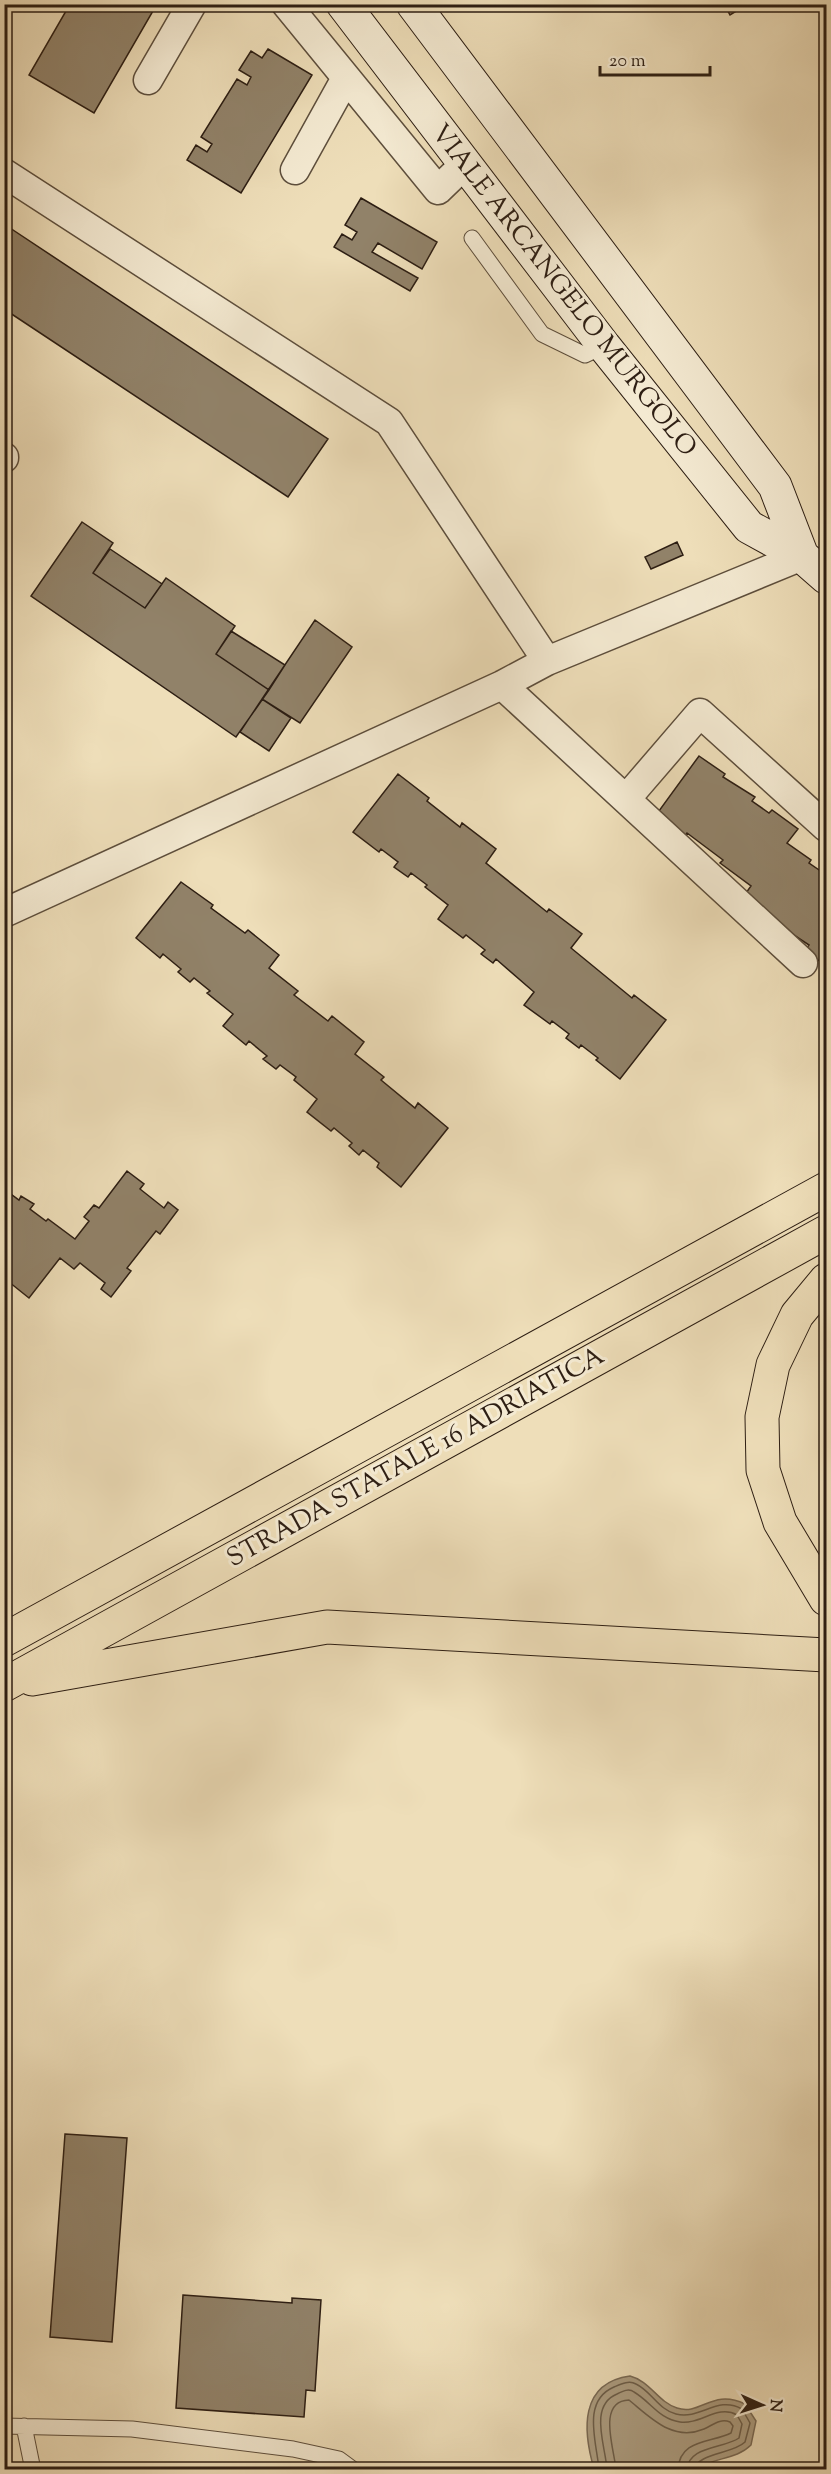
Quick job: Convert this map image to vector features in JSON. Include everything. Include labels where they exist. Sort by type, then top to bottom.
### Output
[{"type":"highway","name":"STRADA STATALE 16 ADRIATICA","points":[[4,1640],[826,1189]]},
{"type":"highway","name":"STRADA STATALE 16 ADRIATICA","points":[[6,1684],[826,1232]]},
{"type":"highway","points":[[826,1280],[797,1315],[772,1365],[762,1417],[763,1470],[780,1522],[826,1599]]},
{"type":"highway","points":[[6,1684],[327,1627],[826,1655]]},
{"type":"main road","name":"VIALE ARCANGELO MURGOLO","points":[[343,4],[604,346],[748,527],[802,556],[826,577]]},
{"type":"main road","name":"VIALE ARCANGELO MURGOLO","points":[[420,10],[775,486],[802,556]]},
{"type":"street","points":[[148,80],[192,4]]},
{"type":"street","points":[[286,4],[438,190],[465,164]]},
{"type":"street","points":[[295,170],[345,78]]},
{"type":"street","points":[[4,173],[389,422],[548,661]]},
{"type":"street","points":[[4,913],[502,685],[548,661],[802,556]]},
{"type":"street","points":[[502,685],[803,963]]},
{"type":"street","points":[[626,799],[700,712],[826,826]]},
{"type":"lane","points":[[472,238],[542,334],[585,355],[604,346]]},
{"type":"lane","points":[[4,2426],[132,2429],[293,2449],[339,2459],[354,2469]]},
{"type":"lane","points":[[24,2426],[33,2469]]},
{"type":"water","points":[[630,2376],[643,2382],[664,2401],[677,2408],[693,2408],[724,2399],[745,2404],[756,2421],[751,2445],[739,2453],[710,2462],[697,2469],[594,2469],[587,2425],[593,2398],[601,2388],[613,2380]]},
{"type":"building","points":[[70,4],[157,4],[94,113],[29,75]]},
{"type":"building","points":[[724,4],[748,4],[730,15]]},
{"type":"building","points":[[268,49],[312,75],[241,193],[187,160],[196,145],[207,152],[212,144],[201,137],[237,79],[247,85],[251,77],[239,70],[251,51],[262,58]]},
{"type":"building","points":[[361,198],[437,242],[422,269],[378,243],[372,252],[418,278],[410,291],[334,247],[342,234],[352,240],[357,232],[345,225]]},
{"type":"building","points":[[4,224],[328,439],[288,497],[4,309]]},
{"type":"building","points":[[82,522],[113,543],[93,573],[145,608],[166,578],[235,626],[216,654],[269,690],[236,737],[31,596]]},
{"type":"building","points":[[677,542],[683,555],[651,569],[645,557]]},
{"type":"building","points":[[110,549],[162,584],[145,608],[93,573]]},
{"type":"building","points":[[315,620],[352,647],[300,723],[262,699]]},
{"type":"building","points":[[231,631],[285,665],[269,690],[216,654]]},
{"type":"building","points":[[262,699],[291,718],[269,751],[240,732]]},
{"type":"building","points":[[699,756],[725,774],[723,777],[755,797],[752,801],[769,813],[772,810],[798,829],[787,843],[811,860],[809,863],[825,874],[826,872],[826,966],[805,950],[809,945],[741,900],[751,886],[720,863],[723,860],[687,833],[685,836],[656,815]]},
{"type":"building","points":[[398,774],[429,798],[427,801],[460,827],[462,823],[496,849],[486,863],[547,912],[549,909],[582,934],[571,948],[632,998],[634,995],[666,1020],[620,1079],[581,1045],[579,1048],[566,1038],[569,1034],[552,1021],[550,1024],[524,1005],[534,992],[496,959],[493,963],[481,954],[485,950],[466,935],[463,938],[438,919],[448,905],[425,887],[427,885],[411,873],[408,877],[394,867],[398,862],[381,849],[379,852],[353,832]]},
{"type":"building","points":[[181,882],[213,905],[211,908],[245,933],[248,930],[279,955],[269,968],[298,991],[294,995],[328,1021],[332,1016],[364,1042],[355,1054],[384,1077],[381,1080],[415,1108],[418,1103],[448,1128],[401,1187],[377,1167],[379,1163],[363,1150],[359,1155],[349,1146],[352,1143],[334,1128],[331,1131],[307,1112],[317,1099],[294,1080],[296,1077],[280,1065],[276,1069],[263,1059],[267,1056],[249,1041],[246,1045],[223,1026],[233,1014],[207,993],[210,991],[194,978],[190,982],[178,972],[181,969],[163,954],[160,958],[136,938]]},
{"type":"building","points":[[127,1171],[144,1184],[140,1189],[164,1208],[168,1202],[178,1210],[160,1234],[156,1231],[127,1268],[131,1271],[111,1297],[101,1289],[105,1283],[80,1263],[74,1269],[60,1258],[29,1298],[4,1278],[4,1189],[19,1200],[21,1196],[34,1204],[30,1209],[75,1239],[89,1221],[84,1217],[94,1205],[99,1208]]},
{"type":"building","points":[[65,2134],[127,2138],[112,2342],[50,2337]]},
{"type":"building","points":[[183,2295],[292,2303],[292,2298],[321,2300],[315,2391],[306,2390],[304,2417],[176,2408]]}]
